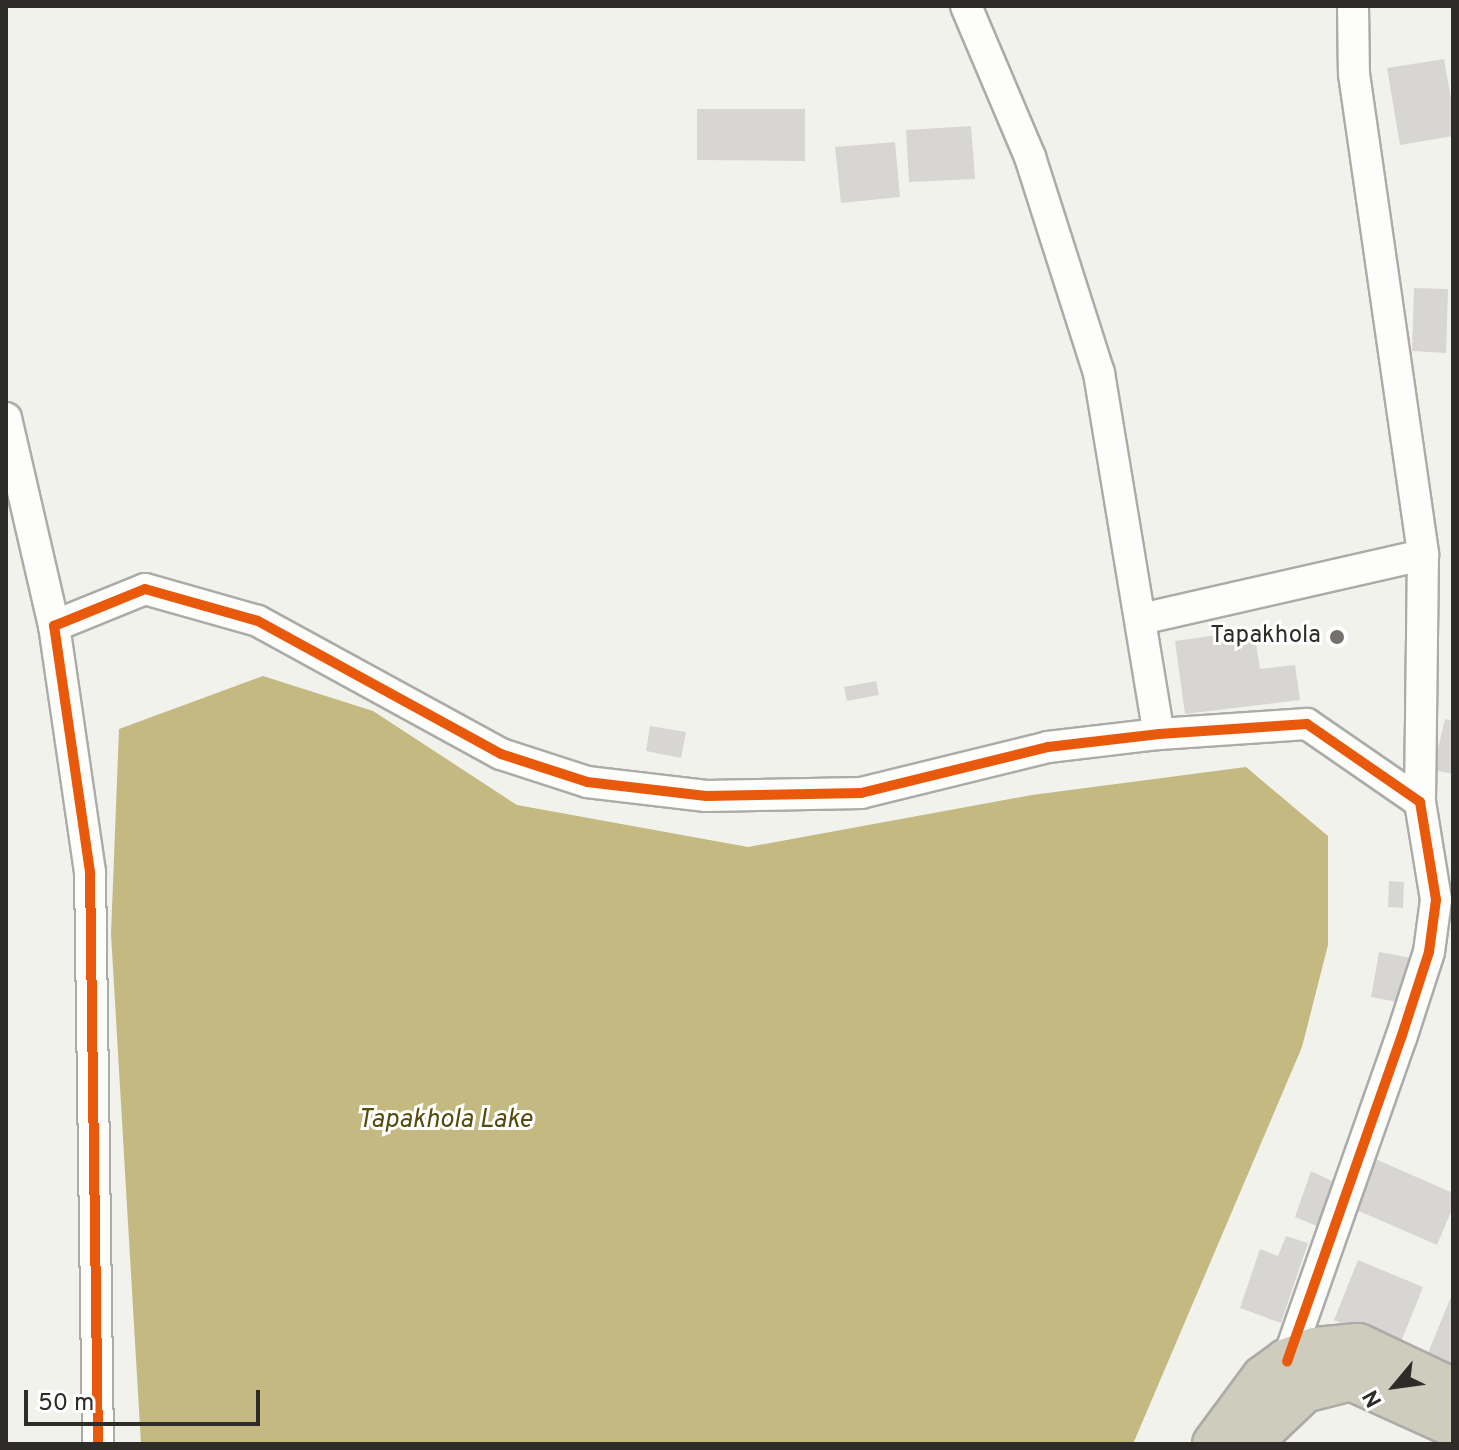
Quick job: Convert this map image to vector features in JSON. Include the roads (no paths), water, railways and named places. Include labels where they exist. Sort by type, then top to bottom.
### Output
[{"type":"highway","points":[[1215,1444],[1264,1378],[1287,1361],[1315,1350],[1358,1346],[1453,1391]]},
{"type":"highway","points":[[1247,1444],[1304,1390],[1351,1378],[1453,1424]]},
{"type":"street","points":[[966,6],[1030,157],[1099,373],[1159,734]]},
{"type":"street","points":[[1287,1361],[1337,1215],[1366,1142],[1429,952],[1436,900],[1420,802],[1423,555],[1354,74],[1353,6]]},
{"type":"street","points":[[6,418],[54,626],[90,872],[98,1444]]},
{"type":"street","points":[[1141,619],[1423,555]]},
{"type":"street","points":[[54,626],[145,589],[258,621],[501,754],[587,782],[706,796],[861,793],[1048,747],[1159,734],[1307,724],[1420,802]]},
{"type":"water","name":"Tapakhola Lake","points":[[263,676],[373,711],[517,805],[748,847],[1032,795],[1246,767],[1328,836],[1328,945],[1302,1047],[1133,1444],[141,1444],[111,934],[119,729]]},
{"type":"place","name":"Tapakhola","points":[[1337,637]]}]
